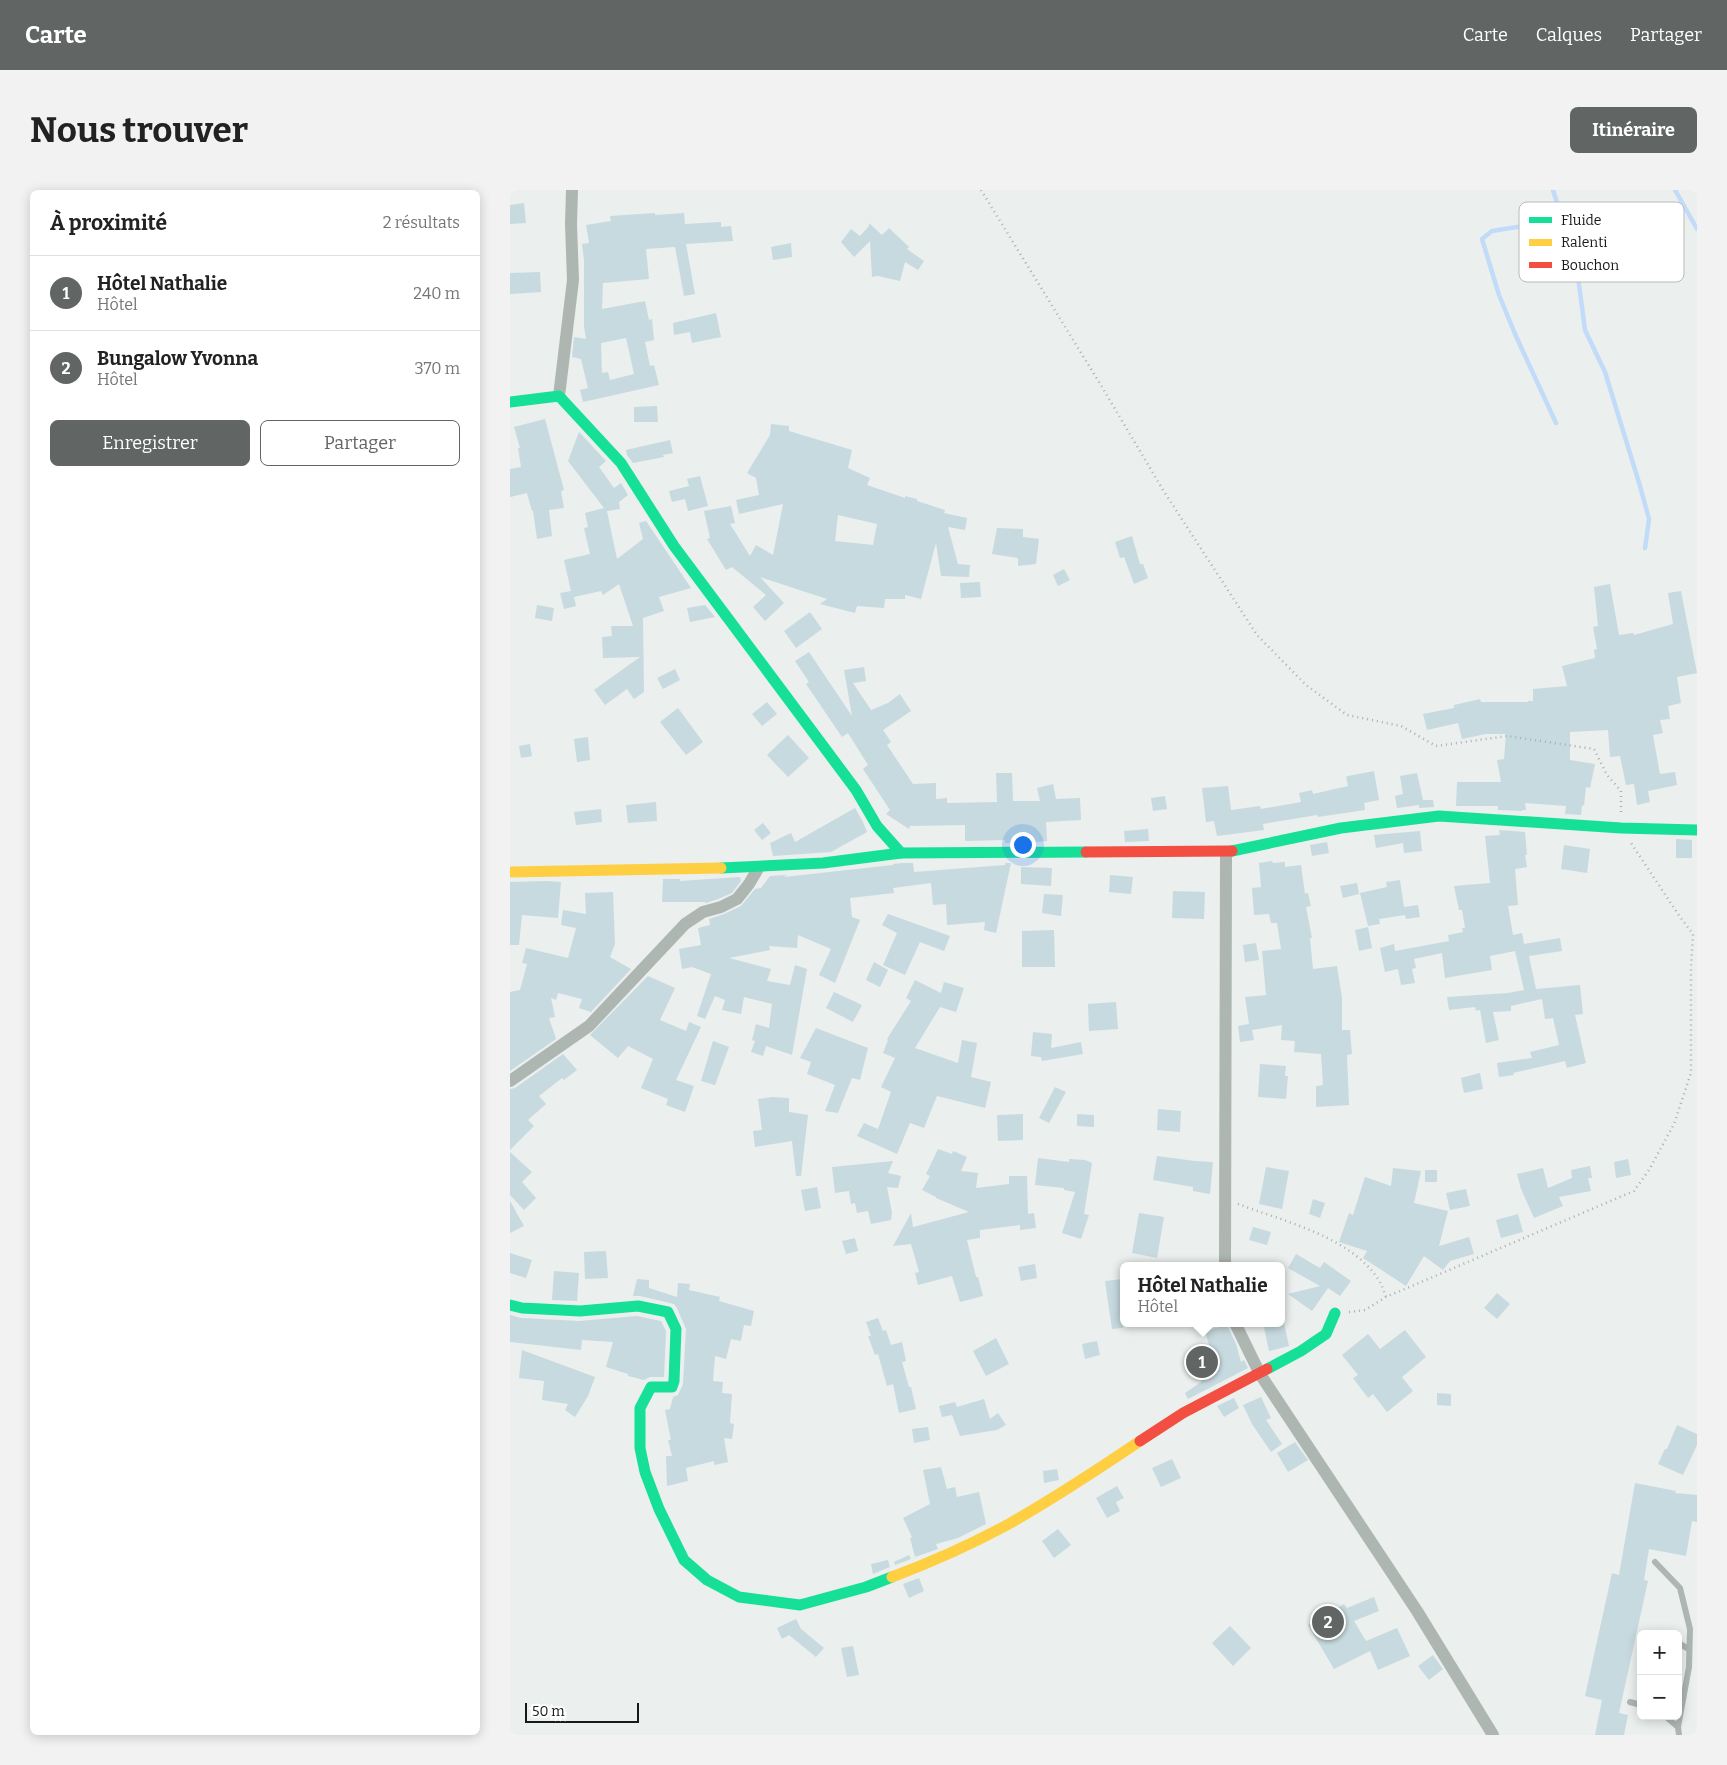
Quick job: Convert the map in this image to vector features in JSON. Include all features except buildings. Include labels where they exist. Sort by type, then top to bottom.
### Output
[{"type":"street","points":[[572,190],[573,280],[559,396],[621,463],[674,546],[856,790],[877,826],[901,853]]},
{"type":"street","points":[[510,402],[559,396]]},
{"type":"street","points":[[510,872],[823,864],[901,853],[1226,852],[1341,828],[1439,816],[1621,828],[1697,830]]},
{"type":"street","points":[[1225,1262],[1226,852]]},
{"type":"street","points":[[510,1081],[589,1026],[685,924],[703,912],[720,907],[736,899],[749,884],[759,867]]},
{"type":"street","points":[[510,1304],[522,1308],[580,1311],[638,1306],[668,1312],[676,1329],[674,1380],[672,1387],[651,1387],[640,1408],[640,1448],[643,1464],[659,1509],[684,1560],[707,1580],[739,1597],[800,1605],[866,1587],[937,1560],[990,1534],[1081,1480],[1184,1413],[1301,1352],[1326,1334],[1336,1313]]},
{"type":"street","points":[[1238,1327],[1260,1374],[1417,1611],[1493,1735]]},
{"type":"lane","points":[[1655,1562],[1680,1588],[1690,1629],[1689,1667],[1678,1727],[1679,1735]]},
{"type":"lane","points":[[1682,1645],[1690,1649]]},
{"type":"lane","points":[[1630,1702],[1637,1704]]},
{"type":"lane","points":[[1670,1720],[1678,1727]]},
{"type":"path","points":[[981,190],[1102,387],[1162,490],[1257,635],[1306,685],[1348,715],[1401,726],[1436,746],[1507,736],[1594,749],[1607,775],[1621,791],[1621,828],[1693,934],[1691,966],[1691,1073],[1674,1124],[1649,1170],[1634,1191],[1386,1297],[1366,1310],[1336,1313]]},
{"type":"path","points":[[1225,1200],[1327,1237],[1358,1258],[1378,1279],[1386,1297]]},
{"type":"waterway","points":[[1553,190],[1557,202]]},
{"type":"waterway","points":[[1675,190],[1682,202]]},
{"type":"waterway","points":[[1684,206],[1697,229]]},
{"type":"waterway","points":[[1519,227],[1492,231],[1482,239],[1499,295],[1556,423]]},
{"type":"waterway","points":[[1579,282],[1585,330],[1605,372],[1649,519],[1645,548]]},
{"type":"traffic: fast","points":[[510,402],[559,396],[621,463],[674,546],[856,790],[877,826],[901,853]]},
{"type":"traffic: fast","points":[[1232,851],[1341,828],[1439,816],[1621,828],[1697,830]]},
{"type":"traffic: fast","points":[[721,868],[823,863],[901,853],[1086,852]]},
{"type":"traffic: fast","points":[[510,1305],[522,1308],[580,1311],[638,1306],[668,1312],[676,1329],[674,1381],[672,1387],[651,1387],[640,1408],[640,1448],[645,1472],[659,1509],[684,1560],[707,1580],[739,1597],[800,1605],[866,1587],[892,1577]]},
{"type":"traffic: fast","points":[[1267,1369],[1301,1351],[1326,1334],[1335,1313]]},
{"type":"traffic: slow","points":[[510,872],[721,868]]},
{"type":"traffic: slow","points":[[892,1577],[951,1553],[1007,1525],[1075,1484],[1140,1441]]},
{"type":"traffic: jam","points":[[1086,852],[1232,851]]},
{"type":"traffic: jam","points":[[1140,1441],[1183,1413],[1267,1369]]},
{"type":"place","name":"Hôtel Nathalie","points":[[1202,1362]]},
{"type":"place","name":"Bungalow Yvonna","points":[[1328,1622]]}]
